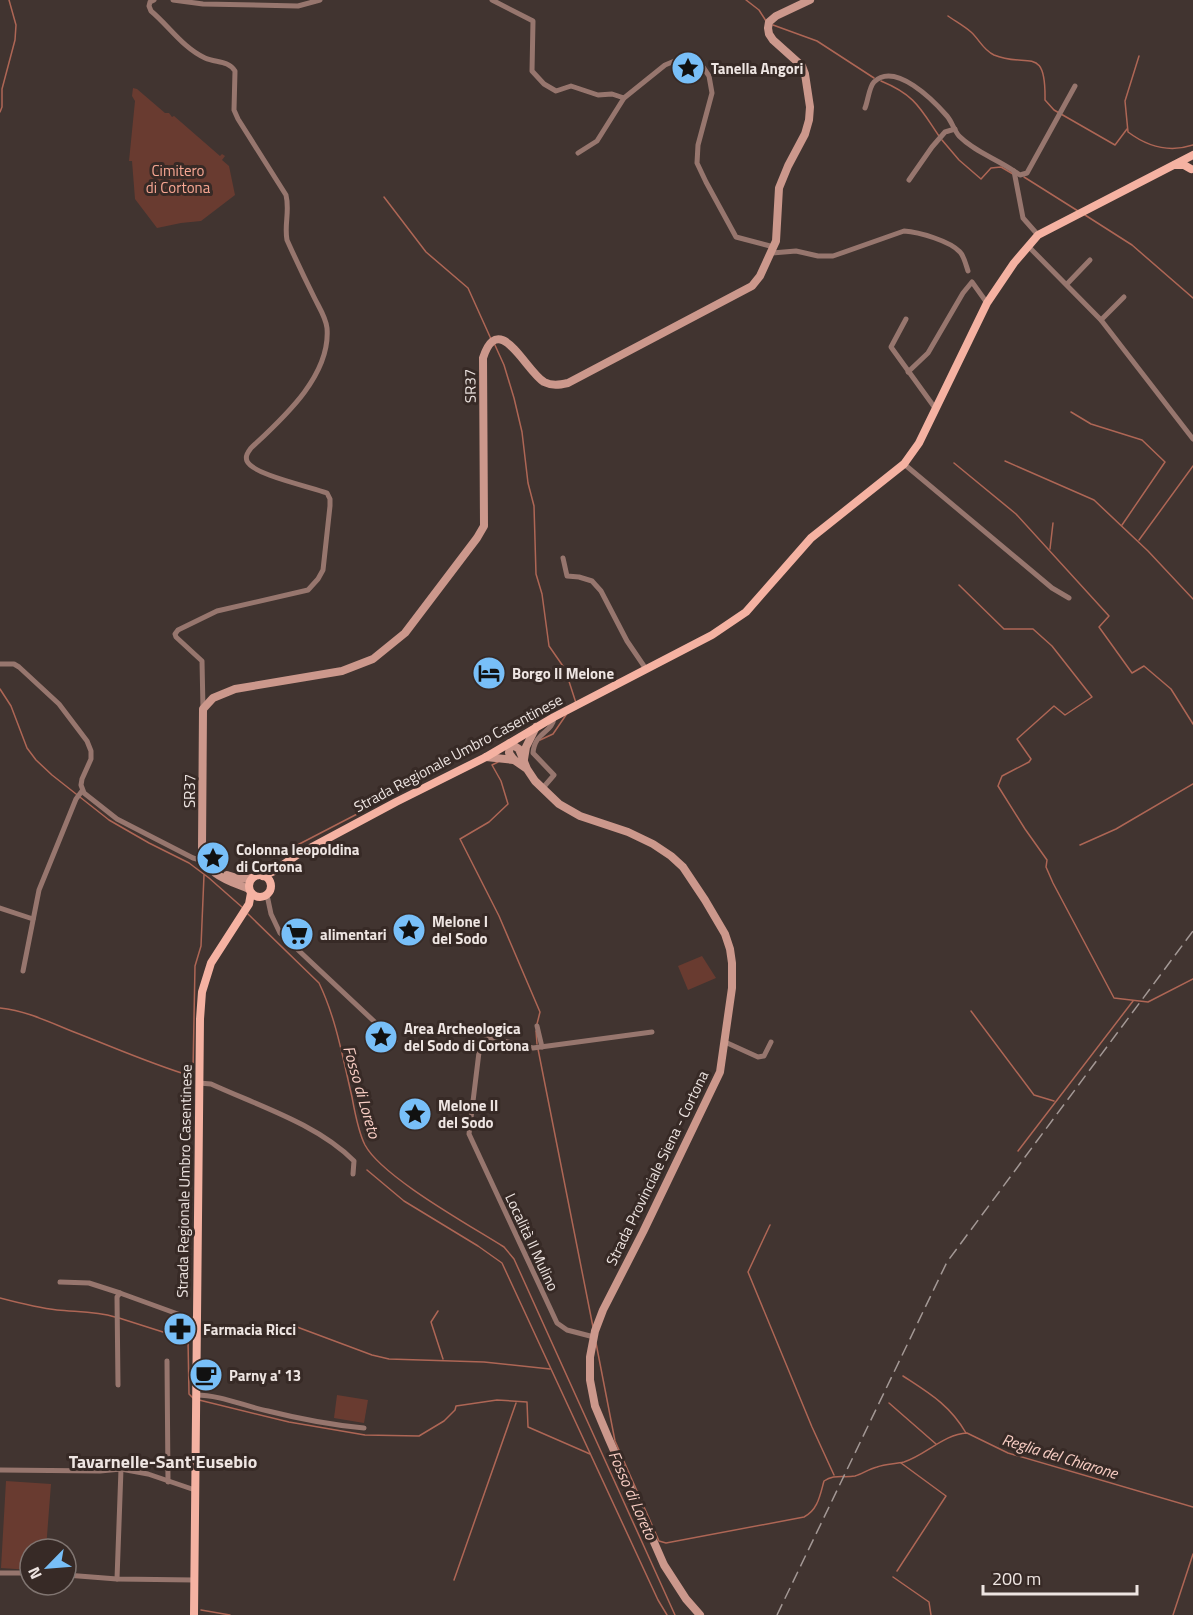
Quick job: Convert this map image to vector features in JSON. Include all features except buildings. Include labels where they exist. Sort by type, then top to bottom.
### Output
[{"type":"main road","name":"Strada Regionale Umbro Casentinese","points":[[263,876],[297,855],[486,757],[554,717],[712,634],[746,612],[811,538],[904,464],[919,442],[986,302],[1028,246],[1038,236],[1087,208],[1193,155]]},
{"type":"main road","points":[[1192,170],[1190,161],[1193,155]]},
{"type":"main road","points":[[1174,165],[1184,165],[1192,170]]},
{"type":"main road","points":[[271,886],[268,879],[263,876],[252,878],[257,893],[271,886],[277,869]]},
{"type":"main road","name":"Strada Regionale Umbro Casentinese","points":[[194,1615],[200,1019],[206,976],[211,963],[257,893]]},
{"type":"street","points":[[154,0],[150,2],[151,11],[175,35],[206,58],[226,63],[235,70],[234,110],[286,195],[289,206],[285,231],[287,240],[327,327],[322,356],[309,387],[289,412],[247,454],[247,461],[252,466],[292,483],[327,493],[330,506],[323,570],[308,590],[217,611],[178,630],[176,637],[202,661],[203,709]]},
{"type":"street","points":[[173,0],[203,4],[298,6],[320,0]]},
{"type":"street","points":[[492,0],[532,19],[534,26],[532,71],[544,84],[556,91],[571,86],[598,95],[612,94],[624,98]]},
{"type":"street","name":"SR37","points":[[207,865],[202,848],[203,709],[213,698],[235,689],[342,671],[373,659],[405,633],[484,526],[483,358],[487,346],[495,339],[502,339],[509,343],[546,383],[553,385],[568,383],[752,286],[760,276],[773,250],[779,188],[805,134],[810,107],[805,74],[801,66],[773,40],[769,34],[769,23],[776,16],[810,0]]},
{"type":"street","points":[[578,153],[597,141],[624,98],[665,65],[689,55],[697,58],[709,76],[712,93],[699,145],[697,163],[736,237],[773,250],[833,256],[904,231],[917,231],[936,238],[960,252],[968,271]]},
{"type":"street","points":[[866,108],[875,81],[884,76],[899,76],[917,88],[947,117],[976,151],[1020,175],[1027,173],[1075,86]]},
{"type":"street","points":[[909,180],[945,132],[955,129]]},
{"type":"street","points":[[1014,171],[1023,218],[1038,236]]},
{"type":"street","points":[[1028,246],[1101,320],[1193,439]]},
{"type":"street","points":[[1067,284],[1090,260]]},
{"type":"street","points":[[908,372],[928,352],[972,282],[986,302]]},
{"type":"street","points":[[1101,320],[1124,297]]},
{"type":"street","points":[[906,319],[891,346],[935,408]]},
{"type":"street","points":[[904,464],[1052,588],[1069,598]]},
{"type":"street","points":[[563,558],[567,576],[579,576],[592,581],[601,591],[627,641],[646,669]]},
{"type":"street","points":[[0,664],[14,664],[19,667],[59,704],[87,741],[91,751],[91,759],[82,779],[81,792],[39,890],[23,970]]},
{"type":"street","points":[[542,789],[554,775],[533,753],[533,749],[538,737],[552,726],[554,717]]},
{"type":"street","points":[[524,759],[526,747],[536,727]]},
{"type":"street","points":[[510,743],[519,748],[527,769],[514,760],[509,753],[510,743]]},
{"type":"street","points":[[486,757],[514,760]]},
{"type":"street","name":"Strada Provinciale Siena - Cortona","points":[[527,769],[542,789],[569,811],[628,832],[671,856],[687,874],[716,920],[730,949],[733,976],[720,1072],[613,1290],[594,1336],[590,1357],[590,1380],[595,1406],[664,1565],[686,1599],[700,1615]]},
{"type":"street","points":[[81,792],[117,819],[193,858],[240,879],[252,878]]},
{"type":"street","points":[[207,865],[221,877],[257,893],[280,933],[395,1041]]},
{"type":"street","points":[[0,908],[33,919]]},
{"type":"street","points":[[537,1026],[542,1047],[652,1032]]},
{"type":"street","name":"Località Il Mulino","points":[[542,1047],[534,1048],[490,1038],[484,1039],[480,1044],[469,1134],[557,1323],[567,1330],[594,1336]]},
{"type":"street","points":[[725,1042],[759,1057],[764,1056],[771,1042]]},
{"type":"street","points":[[199,1083],[211,1084],[331,1141],[354,1161],[353,1174]]},
{"type":"street","points":[[60,1282],[89,1283],[197,1322]]},
{"type":"street","points":[[118,1385],[117,1297],[120,1293]]},
{"type":"street","points":[[167,1361],[168,1482]]},
{"type":"street","points":[[196,1395],[214,1397],[268,1412],[334,1425],[364,1428]]},
{"type":"street","points":[[117,1579],[122,1469]]},
{"type":"street","points":[[0,1470],[100,1471],[122,1469],[148,1474],[195,1490]]},
{"type":"street","points":[[0,1573],[18,1573]]},
{"type":"street","points":[[78,1576],[194,1580]]},
{"type":"green space","name":"Cimitero di Cortona","points":[[133,88],[165,113],[174,116],[220,156],[222,154],[225,156],[222,160],[229,166],[235,195],[201,221],[157,228],[135,199],[132,161],[129,161],[135,101],[132,96]]},
{"type":"green space","points":[[702,956],[716,978],[688,990],[678,966]]},
{"type":"green space","points":[[337,1395],[368,1400],[364,1423],[334,1418]]},
{"type":"green space","points":[[6,1481],[51,1484],[47,1537],[18,1537],[18,1569],[1,1568]]},
{"type":"waterway","points":[[0,112],[2,89],[15,40],[16,25],[9,0]]},
{"type":"waterway","points":[[746,0],[759,10],[766,21]]},
{"type":"waterway","points":[[948,16],[971,32],[994,55],[1038,64],[1042,71],[1045,100],[1054,110],[1115,145],[1127,129]]},
{"type":"waterway","points":[[773,25],[817,41],[874,78]]},
{"type":"waterway","points":[[1139,56],[1125,101],[1128,132],[1159,147],[1176,148],[1193,145]]},
{"type":"waterway","points":[[881,81],[902,92],[916,103],[939,136]]},
{"type":"waterway","points":[[942,140],[959,160],[981,179],[991,168],[1001,167],[1013,174]]},
{"type":"waterway","points":[[1024,177],[1078,211]]},
{"type":"waterway","points":[[384,197],[426,252],[468,288],[491,339]]},
{"type":"waterway","points":[[1085,215],[1132,245],[1193,298]]},
{"type":"waterway","points":[[494,343],[504,365],[522,432],[528,483],[534,506],[536,574],[542,594],[549,646],[565,669],[576,703]]},
{"type":"waterway","points":[[1071,412],[1091,424],[1142,440],[1165,462],[1122,525]]},
{"type":"waterway","points":[[1005,461],[1094,500],[1148,551],[1193,599]]},
{"type":"waterway","points":[[954,463],[1016,514],[1109,616],[1099,627],[1132,673],[1144,666],[1171,689],[1193,724]]},
{"type":"waterway","points":[[1139,540],[1193,466]]},
{"type":"waterway","points":[[1050,549],[1053,523]]},
{"type":"waterway","points":[[959,585],[1004,629],[1033,629],[1052,646],[1092,697],[1065,715],[1054,706],[1017,739],[1031,759],[1002,776],[998,786],[1047,860],[1046,867],[1053,883],[1114,998],[1148,1002],[1193,979]]},
{"type":"waterway","name":"Fosso di Loreto","points":[[0,689],[11,706],[27,748],[52,775],[109,820],[189,863],[243,908]]},
{"type":"waterway","points":[[540,740],[553,734],[566,715]]},
{"type":"waterway","points":[[498,762],[492,765],[501,781],[508,804],[489,822],[460,839],[499,916],[540,1012],[537,1024]]},
{"type":"waterway","points":[[1080,845],[1116,829],[1193,784]]},
{"type":"waterway","points":[[282,853],[388,798]]},
{"type":"waterway","points":[[0,1008],[38,1017],[147,1061],[191,1076],[193,1071],[195,966],[201,946],[204,875]]},
{"type":"waterway","name":"Fosso di Loreto","points":[[248,914],[319,983],[335,1024],[360,1134],[374,1158],[428,1200],[504,1247],[514,1259],[675,1615]]},
{"type":"waterway","points":[[1018,1151],[1133,1001]]},
{"type":"waterway","points":[[971,1011],[1034,1095],[1054,1101]]},
{"type":"waterway","points":[[536,1031],[537,1044]]},
{"type":"waterway","points":[[538,1049],[593,1327]]},
{"type":"waterway","points":[[367,1170],[404,1201],[502,1263],[667,1615]]},
{"type":"waterway","points":[[770,1225],[748,1272],[834,1475]]},
{"type":"waterway","points":[[0,1298],[43,1308],[115,1317]]},
{"type":"waterway","points":[[438,1311],[431,1322],[443,1359]]},
{"type":"waterway","points":[[119,1318],[188,1340],[189,1394],[194,1399]]},
{"type":"waterway","points":[[297,1327],[372,1355],[389,1359],[484,1362],[550,1369]]},
{"type":"waterway","name":"Reglia del Chiarone","points":[[596,1343],[615,1441],[659,1541],[666,1543],[804,1517],[815,1506],[824,1481],[835,1477],[855,1476],[880,1466],[904,1462],[951,1437],[967,1433],[1008,1453],[1193,1507]]},
{"type":"waterway","points":[[903,1376],[946,1407],[966,1433]]},
{"type":"waterway","points":[[199,1400],[289,1422],[365,1435],[419,1436],[444,1421],[456,1406],[497,1400],[527,1402],[528,1427],[590,1454]]},
{"type":"waterway","points":[[454,1580],[516,1403]]},
{"type":"waterway","points":[[889,1403],[936,1444]]},
{"type":"waterway","points":[[897,1571],[946,1496],[901,1463]]},
{"type":"waterway","points":[[1173,1615],[1193,1554]]},
{"type":"waterway","points":[[893,1577],[929,1602],[931,1615]]},
{"type":"waterway","points":[[201,1610],[230,1615]]},
{"type":"railway","points":[[777,1615],[947,1262],[1193,931]]},
{"type":"place","name":"Tanella Angori","points":[[688,68]]},
{"type":"place","name":"Borgo Il Melone","points":[[489,673]]},
{"type":"place","name":"Colonna leopoldina di Cortona","points":[[213,858]]},
{"type":"place","name":"Melone I del Sodo","points":[[409,930]]},
{"type":"place","name":"alimentari","points":[[297,934]]},
{"type":"place","name":"Area Archeologica del Sodo di Cortona","points":[[381,1037]]},
{"type":"place","name":"Melone II del Sodo","points":[[415,1114]]},
{"type":"place","name":"Farmacia Ricci","points":[[180,1329]]},
{"type":"place","name":"Parny a' 13","points":[[206,1375]]},
{"type":"district","name":"Tavarnelle-Sant'Eusebio","points":[[163,1461]]}]
